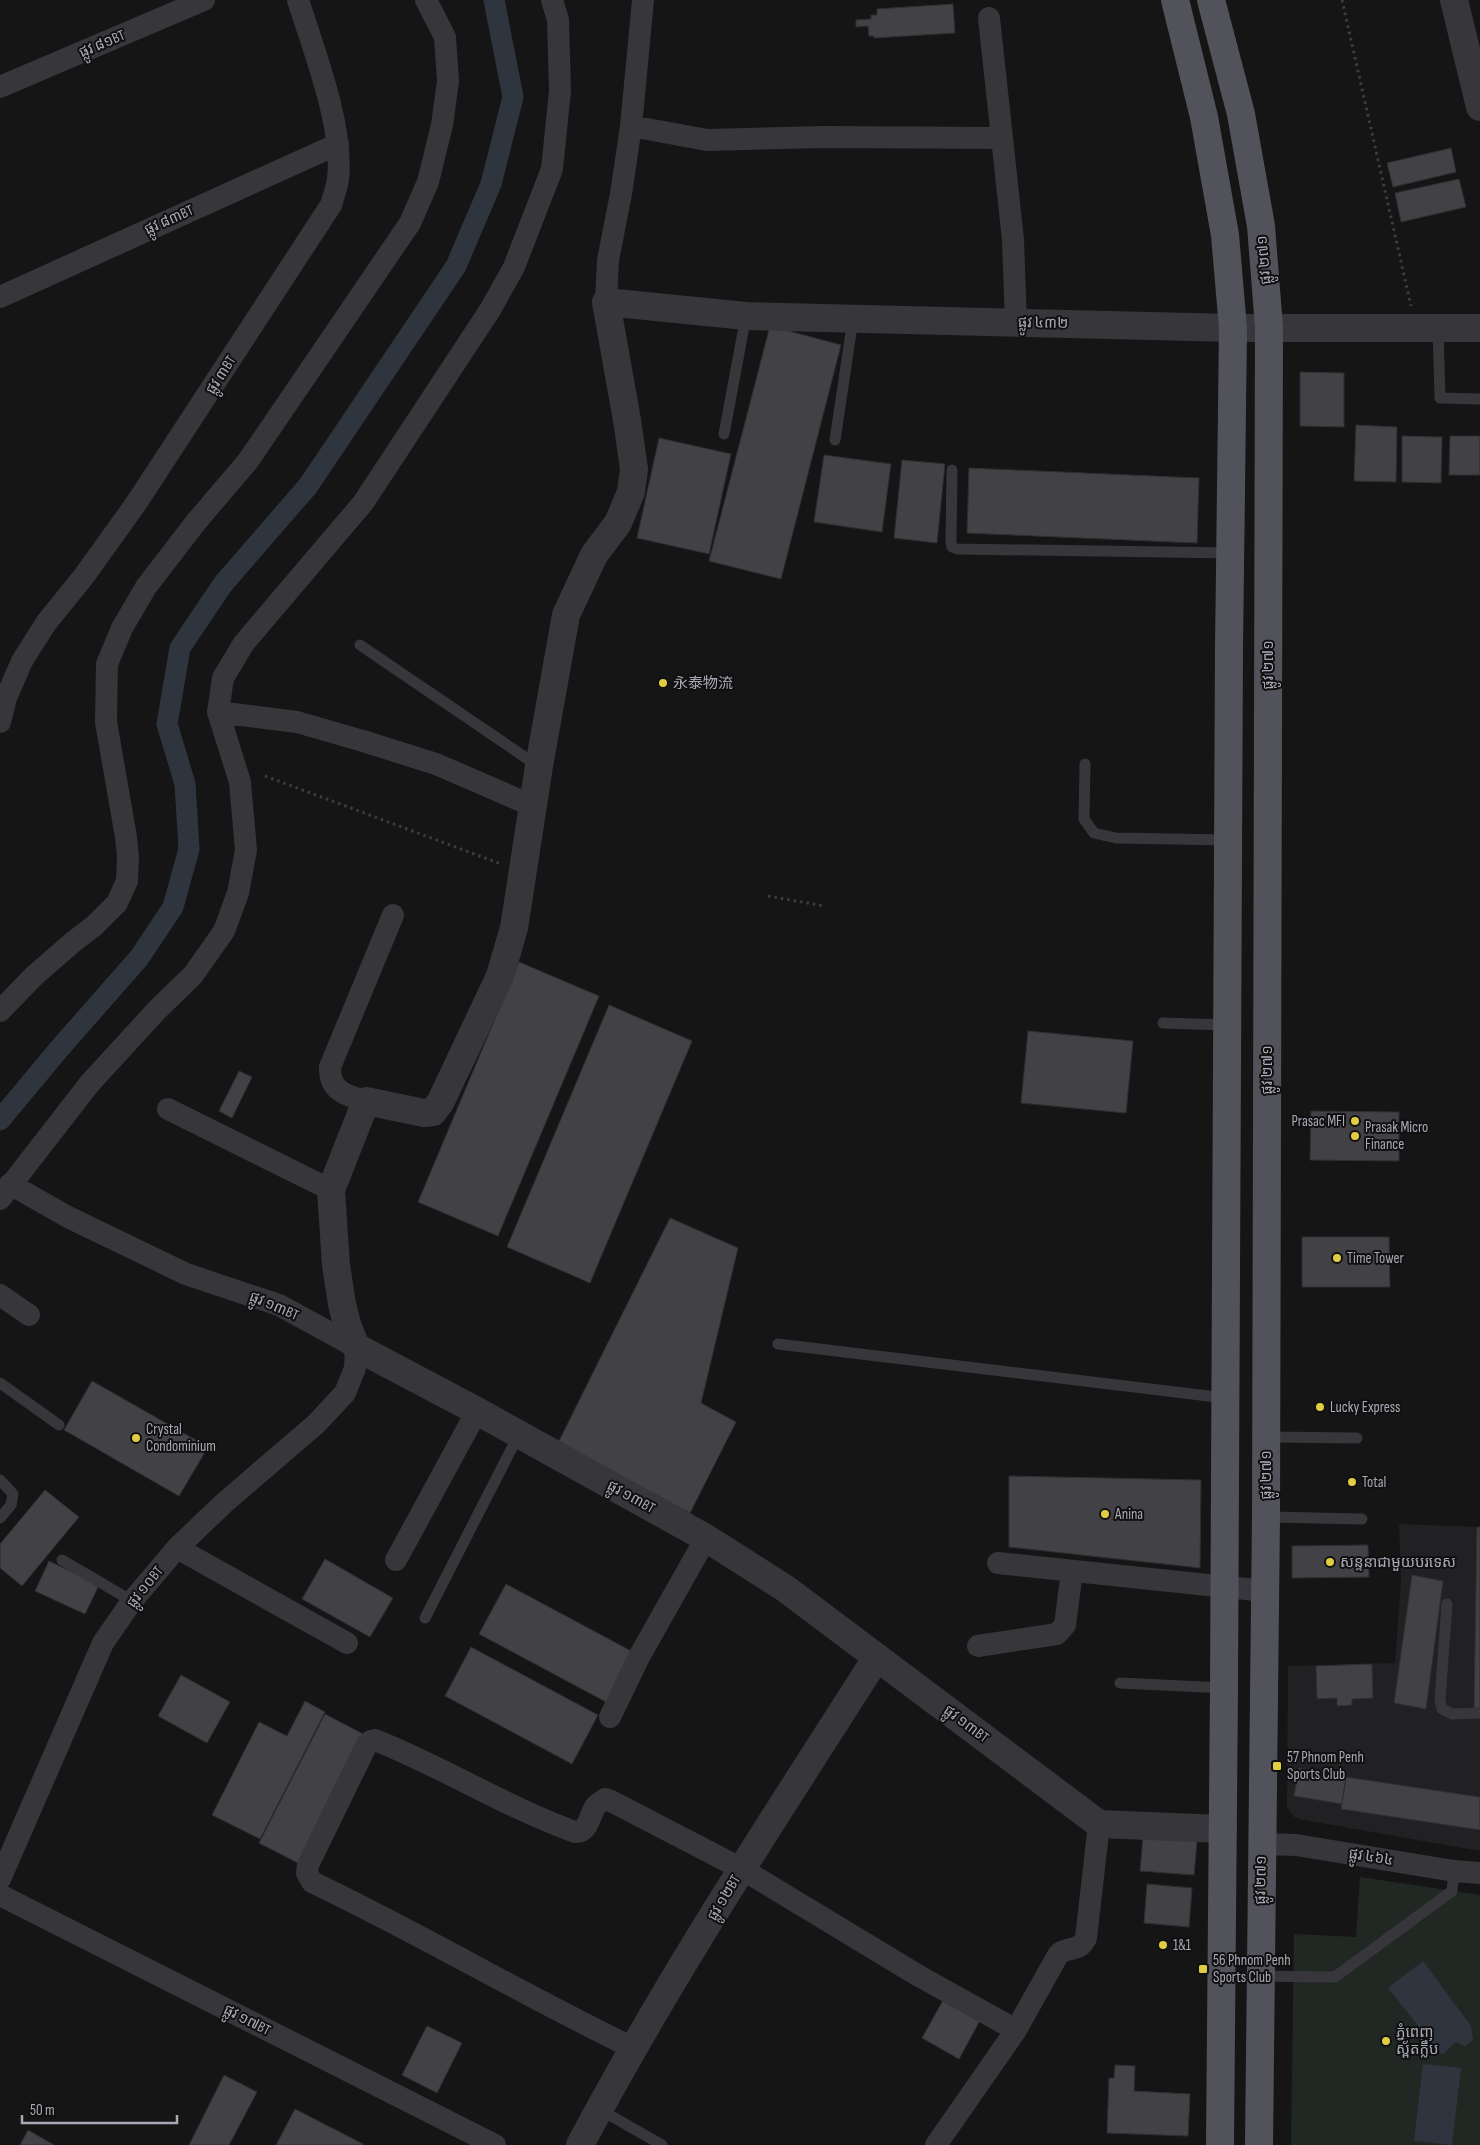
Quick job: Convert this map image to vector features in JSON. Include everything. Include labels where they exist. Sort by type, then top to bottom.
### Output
[{"type":"main road","points":[[1175,0],[1204,117],[1225,235],[1233,328],[1220,2145]]},
{"type":"main road","name":"ផ្លូវ ២៧១","points":[[1211,0],[1241,114],[1261,226],[1269,327],[1266,1518],[1258,2145]]},
{"type":"street","name":"ផ្លូវ ៨១BT","points":[[0,87],[204,0]]},
{"type":"street","name":"ផ្លូវ ៣BT","points":[[0,722],[6,698],[22,661],[46,623],[84,576],[137,502],[331,205],[338,180],[338,144],[325,85],[298,0]]},
{"type":"street","points":[[0,1011],[34,976],[112,909],[117,903],[127,881],[128,857],[126,837],[106,722],[107,664],[122,628],[146,587],[196,522],[248,461],[410,223],[428,182],[442,125],[448,80],[445,37],[426,0]]},
{"type":"street","points":[[5,1192],[90,1083],[193,975],[224,931],[238,893],[246,850],[240,782],[218,712],[223,678],[244,643],[363,503],[490,310],[514,267],[552,169],[560,92],[558,20],[552,0]]},
{"type":"street","points":[[393,914],[330,1067],[330,1078],[334,1085],[347,1096],[424,1113],[433,1112],[441,1101],[500,976],[514,928],[539,766],[566,615],[594,556],[618,523],[631,492],[634,469],[606,302],[608,260],[621,194],[631,126],[643,0]]},
{"type":"street","points":[[1454,0],[1480,107]]},
{"type":"street","points":[[989,18],[1014,240],[1016,323]]},
{"type":"street","points":[[631,126],[707,140],[824,137],[1002,138]]},
{"type":"street","name":"ផ្លូវ ៨៣BT","points":[[0,297],[338,144]]},
{"type":"street","name":"ផ្លូវ ៤៣២","points":[[606,302],[746,316],[1233,328],[1480,328]]},
{"type":"street","points":[[218,712],[297,722],[363,740],[436,764],[533,806]]},
{"type":"street","points":[[356,1348],[342,1304],[336,1265],[331,1190],[366,1101]]},
{"type":"street","points":[[168,1109],[331,1190]]},
{"type":"street","name":"ផ្លូវ ១៣BT","points":[[5,1192],[68,1217],[186,1274],[279,1305],[356,1348],[477,1411],[518,1436],[706,1538],[786,1589],[1099,1824]]},
{"type":"street","points":[[0,1295],[29,1315]]},
{"type":"street","name":"ផ្លូវ ១០BT","points":[[0,1879],[103,1643],[132,1601],[178,1548],[223,1504],[316,1424],[345,1393],[355,1368],[356,1348]]},
{"type":"street","points":[[396,1560],[477,1411]]},
{"type":"street","points":[[610,1717],[640,1654],[706,1538]]},
{"type":"street","points":[[178,1548],[347,1643]]},
{"type":"street","points":[[998,1563],[1265,1590]]},
{"type":"street","points":[[978,1646],[1056,1634],[1065,1625],[1072,1571]]},
{"type":"street","name":"ផ្លូវ ១២BT","points":[[580,2145],[634,2048],[742,1869],[877,1656]]},
{"type":"street","points":[[634,2048],[501,1981],[434,1943],[312,1882],[307,1873],[308,1865],[370,1741],[375,1740],[402,1751],[544,1821],[575,1832],[585,1829],[596,1806],[605,1799],[742,1869],[919,1976],[1016,2030]]},
{"type":"street","points":[[936,2145],[1016,2030],[1058,1956],[1066,1950],[1078,1948],[1083,1944],[1086,1938],[1099,1824],[1223,1829]]},
{"type":"street","name":"ផ្លូវ ៤៦៤","points":[[1262,1844],[1296,1845],[1454,1871],[1480,1873]]},
{"type":"street","name":"ផ្លូវ ១៧BT","points":[[0,1895],[495,2145]]},
{"type":"lane","points":[[724,434],[746,316]]},
{"type":"lane","points":[[835,440],[852,319]]},
{"type":"lane","points":[[1427,328],[1440,398],[1480,399]]},
{"type":"lane","points":[[952,470],[952,547],[957,549],[1231,553]]},
{"type":"lane","points":[[360,645],[539,766]]},
{"type":"lane","points":[[1085,764],[1084,820],[1094,833],[1116,838],[1228,840]]},
{"type":"lane","points":[[1163,1023],[1227,1025]]},
{"type":"lane","points":[[778,1344],[1225,1398]]},
{"type":"lane","points":[[0,1383],[59,1425]]},
{"type":"lane","points":[[426,1618],[518,1436]]},
{"type":"lane","points":[[1266,1438],[1357,1438]]},
{"type":"lane","points":[[0,1480],[13,1494],[10,1505],[0,1518]]},
{"type":"lane","points":[[1266,1518],[1362,1519]]},
{"type":"lane","points":[[62,1560],[132,1601]]},
{"type":"lane","points":[[1447,1604],[1440,1700],[1442,1710],[1452,1714],[1480,1713]]},
{"type":"lane","points":[[1120,1684],[1224,1688]]},
{"type":"lane","points":[[1260,1976],[1335,1977],[1452,1891],[1454,1871]]},
{"type":"lane","points":[[599,2109],[662,2145]]},
{"type":"path","points":[[1342,0],[1427,328]]},
{"type":"path","points":[[265,776],[523,873]]},
{"type":"path","points":[[768,896],[826,906]]},
{"type":"shaded area","points":[[1399,1524],[1480,1527],[1480,1851],[1304,1820],[1294,1817],[1287,1807],[1288,1666],[1395,1663],[1401,1582]]},
{"type":"shaded area","name":"ភ្នំពេញ ស្ព័តក្លឹប","points":[[1360,1877],[1480,1895],[1480,2145],[1291,2145],[1294,1934],[1356,1937]]},
{"type":"shaded area","points":[[1423,1961],[1471,2026],[1473,2040],[1465,2046],[1456,2042],[1442,2055],[1388,1988]]},
{"type":"shaded area","points":[[1423,2064],[1461,2068],[1452,2145],[1414,2141]]},
{"type":"building","points":[[953,4],[955,33],[874,38],[874,36],[869,36],[868,26],[856,27],[856,20],[871,19],[871,15],[877,15],[877,9]]},
{"type":"building","points":[[1451,148],[1456,172],[1393,187],[1387,163]]},
{"type":"building","points":[[1459,179],[1466,207],[1401,222],[1395,193]]},
{"type":"building","points":[[770,326],[841,345],[781,579],[709,561]]},
{"type":"building","points":[[1300,372],[1344,373],[1344,427],[1300,426]]},
{"type":"building","points":[[1356,425],[1397,427],[1396,482],[1354,481]]},
{"type":"building","points":[[1402,436],[1442,437],[1441,483],[1402,482]]},
{"type":"building","points":[[1450,436],[1480,436],[1480,475],[1449,475]]},
{"type":"building","points":[[659,438],[731,454],[709,554],[637,538]]},
{"type":"building","points":[[824,455],[891,464],[882,532],[814,522]]},
{"type":"building","points":[[902,460],[945,464],[937,543],[894,538]]},
{"type":"building","points":[[969,468],[1199,478],[1197,543],[967,533]]},
{"type":"building","points":[[519,962],[599,996],[498,1236],[418,1202]]},
{"type":"building","points":[[609,1005],[692,1041],[590,1283],[507,1247]]},
{"type":"building","points":[[1028,1031],[1133,1041],[1126,1113],[1021,1103]]},
{"type":"building","points":[[239,1071],[252,1077],[232,1118],[219,1111]]},
{"type":"building","name":"Prasak Micro Finance","points":[[1311,1111],[1399,1112],[1399,1161],[1310,1160]]},
{"type":"building","points":[[670,1218],[738,1248],[701,1403],[736,1422],[690,1513],[558,1443]]},
{"type":"building","points":[[1302,1237],[1389,1237],[1390,1287],[1302,1287]]},
{"type":"building","name":"Crystal Condominium","points":[[92,1381],[208,1447],[179,1496],[64,1430]]},
{"type":"building","name":"Anina","points":[[1009,1476],[1201,1480],[1200,1568],[1009,1547]]},
{"type":"building","points":[[45,1490],[79,1517],[22,1586],[0,1568],[0,1544]]},
{"type":"building","points":[[1477,1527],[1480,1527],[1480,1708],[1474,1708]]},
{"type":"building","name":"សន្ទនាជាមួយបរទេស","points":[[1368,1545],[1369,1577],[1292,1578],[1292,1546]]},
{"type":"building","points":[[325,1559],[393,1598],[370,1637],[302,1599]]},
{"type":"building","points":[[49,1561],[99,1585],[85,1614],[35,1591]]},
{"type":"building","points":[[1412,1575],[1443,1581],[1426,1709],[1394,1703]]},
{"type":"building","points":[[506,1584],[633,1652],[606,1702],[479,1634]]},
{"type":"building","points":[[471,1647],[598,1715],[572,1764],[445,1696]]},
{"type":"building","points":[[1372,1664],[1373,1698],[1352,1699],[1352,1705],[1337,1706],[1337,1698],[1317,1699],[1316,1666]]},
{"type":"building","points":[[181,1675],[230,1702],[207,1743],[158,1716]]},
{"type":"building","points":[[305,1701],[325,1712],[260,1839],[212,1815],[259,1722],[287,1736]]},
{"type":"building","points":[[325,1714],[363,1734],[298,1863],[259,1843]]},
{"type":"building","points":[[1299,1768],[1346,1777],[1342,1804],[1294,1796]]},
{"type":"building","points":[[1346,1777],[1480,1797],[1480,1830],[1341,1809]]},
{"type":"building","points":[[1143,1837],[1197,1841],[1194,1875],[1140,1871]]},
{"type":"building","points":[[1147,1884],[1192,1888],[1189,1927],[1144,1923]]},
{"type":"building","points":[[946,1995],[983,2015],[959,2059],[922,2038]]},
{"type":"building","points":[[427,2026],[462,2043],[437,2093],[402,2075]]},
{"type":"building","points":[[1115,2065],[1135,2066],[1134,2091],[1190,2094],[1188,2136],[1107,2133],[1109,2078],[1114,2078]]},
{"type":"building","points":[[224,2075],[257,2092],[229,2145],[189,2145]]},
{"type":"building","points":[[295,2109],[363,2144],[363,2145],[276,2145]]},
{"type":"building","points":[[28,2130],[54,2145],[20,2145]]},
{"type":"waterway","points":[[0,1120],[139,958],[173,907],[189,849],[185,784],[167,724],[180,648],[223,584],[308,486],[456,266],[491,184],[513,97],[494,0]]},
{"type":"place","name":"永泰物流","points":[[663,683]]},
{"type":"place","name":"Prasac MFI","points":[[1355,1121]]},
{"type":"place","name":"Prasak Micro Finance","points":[[1355,1136]]},
{"type":"place","name":"Time Tower","points":[[1337,1258]]},
{"type":"place","name":"Lucky Express","points":[[1320,1407]]},
{"type":"place","name":"Crystal Condominium","points":[[136,1438]]},
{"type":"place","name":"Total","points":[[1352,1482]]},
{"type":"place","name":"Anina","points":[[1105,1514]]},
{"type":"place","name":"សន្ទនាជាមួយបរទេស","points":[[1330,1562]]},
{"type":"place","name":"57 Phnom Penh Sports Club","points":[[1277,1766]]},
{"type":"place","name":"1&1","points":[[1163,1945]]},
{"type":"place","name":"56 Phnom Penh Sports Club","points":[[1203,1969]]},
{"type":"place","name":"ភ្នំពេញ ស្ព័តក្លឹប","points":[[1386,2041]]}]
